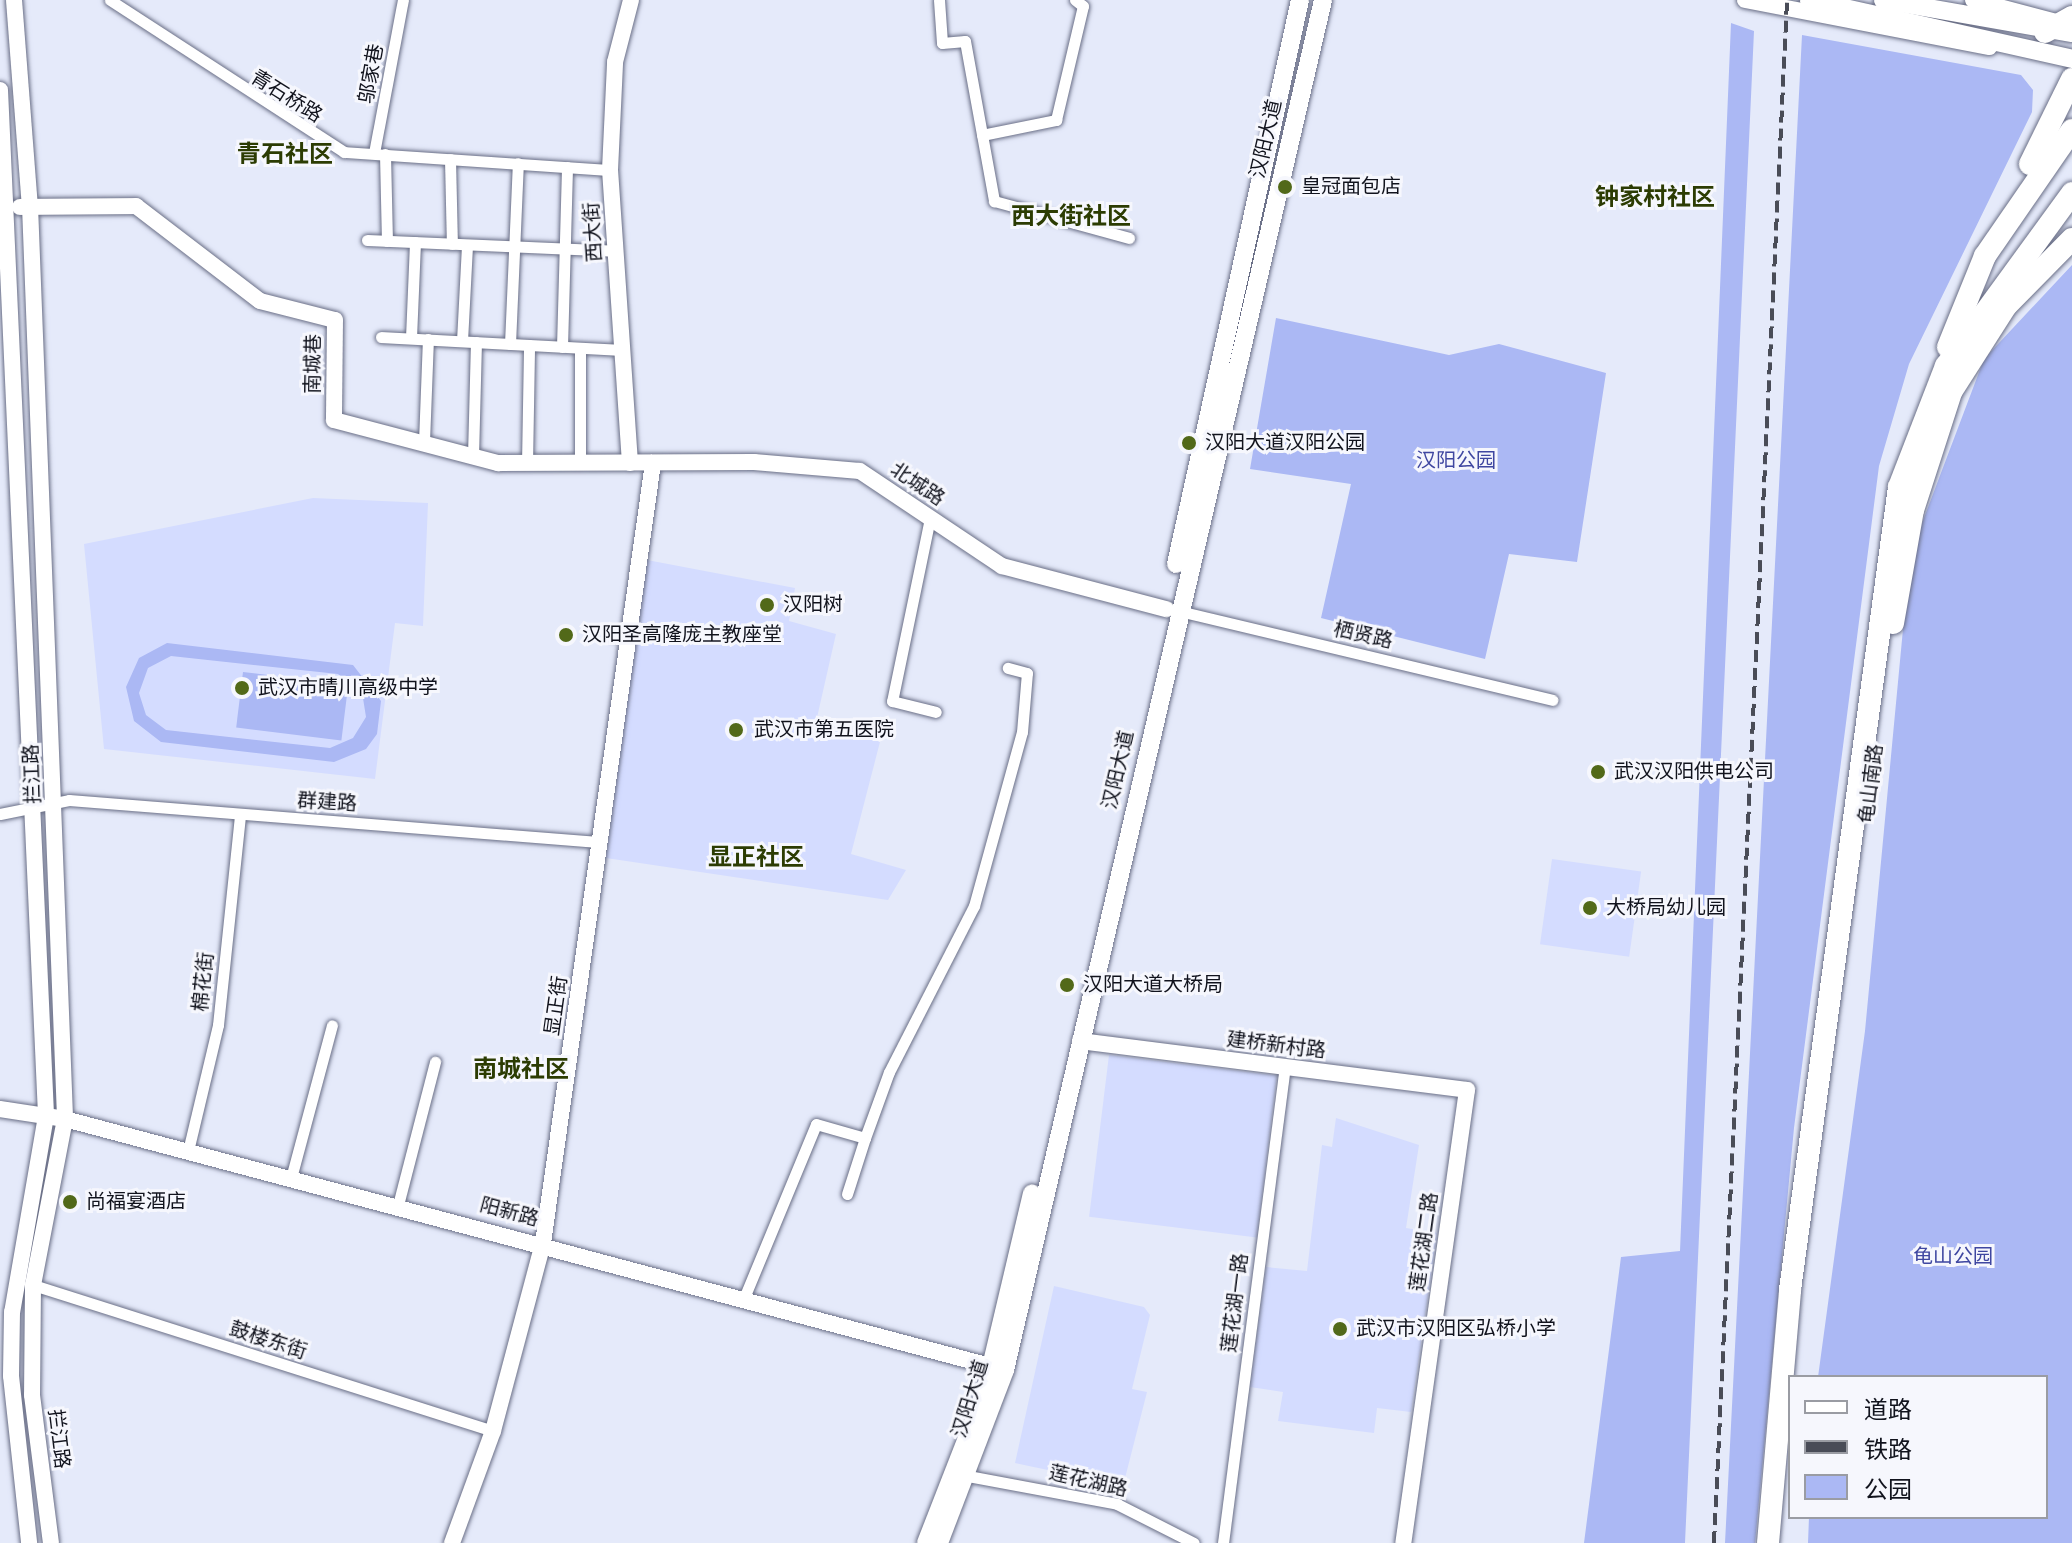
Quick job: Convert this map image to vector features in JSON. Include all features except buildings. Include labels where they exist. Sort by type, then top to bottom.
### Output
[{"type":"highway","points":[[1937,382],[1962,307],[2072,79]]},
{"type":"highway","points":[[1985,256],[2072,130]]},
{"type":"highway","points":[[1937,382],[1996,289],[2072,193]]},
{"type":"highway","name":"龟山南路","points":[[1795,1375],[1913,510],[1943,413],[1971,355],[2015,296],[2072,239]]},
{"type":"highway","name":"龟山南路","points":[[1768,1543],[1790,1290],[1882,589],[1899,487],[1937,382]]},
{"type":"highway","points":[[1783,1543],[1788,1467]]},
{"type":"main road","name":"汉阳大道","points":[[939,1543],[968,1476],[1080,1041],[1300,0]]},
{"type":"main road","name":"汉阳大道","points":[[926,1543],[998,1368],[1172,610],[1323,0]]},
{"type":"main road","points":[[1809,0],[2058,31]]},
{"type":"main road","points":[[1883,0],[2058,31]]},
{"type":"main road","points":[[2058,31],[2072,59]]},
{"type":"street","name":"拦江路","points":[[14,0],[30,206],[65,1119],[33,1285],[32,1395],[51,1543]]},
{"type":"street","name":"青石桥路","points":[[110,0],[288,122],[344,152],[610,170]]},
{"type":"street","name":"邬家巷","points":[[387,241],[380,154],[403,0]]},
{"type":"street","name":"西大街","points":[[630,463],[610,170],[615,62],[631,0]]},
{"type":"street","points":[[939,0],[942,43],[965,41],[994,201],[1129,238]]},
{"type":"street","points":[[982,135],[1056,120],[1083,6],[1075,0]]},
{"type":"street","points":[[1745,0],[1981,47],[2058,31]]},
{"type":"street","points":[[1973,0],[2058,31]]},
{"type":"street","name":"拦江路","points":[[0,90],[9,207],[46,1116],[12,1312],[12,1391],[29,1543]]},
{"type":"street","points":[[450,159],[452,244]]},
{"type":"street","points":[[510,344],[518,163]]},
{"type":"street","points":[[562,347],[567,167]]},
{"type":"street","name":"南城巷","points":[[9,207],[136,206],[260,301],[335,320],[334,420],[473,456],[527,464],[630,463]]},
{"type":"street","points":[[367,240],[615,251]]},
{"type":"street","points":[[411,338],[415,242]]},
{"type":"street","points":[[462,341],[467,245]]},
{"type":"street","points":[[381,337],[622,350]]},
{"type":"street","points":[[424,442],[428,339]]},
{"type":"street","points":[[473,456],[476,342]]},
{"type":"street","points":[[527,464],[529,345]]},
{"type":"street","points":[[580,348],[580,463]]},
{"type":"street","name":"北城路","points":[[630,463],[860,471],[1002,566],[1172,610]]},
{"type":"street","name":"显正街","points":[[452,1543],[493,1431],[543,1243],[598,842],[620,636],[653,463]]},
{"type":"street","points":[[930,518],[892,701],[936,712]]},
{"type":"street","name":"栖贤路","points":[[1172,610],[1552,700]]},
{"type":"street","points":[[847,1194],[865,1138],[992,856],[1024,717],[1027,673],[1008,668]]},
{"type":"street","name":"群建路","points":[[0,814],[54,807],[69,800],[598,842]]},
{"type":"street","name":"棉花街","points":[[188,1151],[218,1025],[240,815]]},
{"type":"street","points":[[291,1178],[332,1025]]},
{"type":"street","name":"建桥新村路","points":[[1080,1041],[1467,1090]]},
{"type":"street","points":[[398,1205],[435,1062]]},
{"type":"street","name":"莲花湖一路","points":[[1223,1543],[1285,1067]]},
{"type":"street","name":"莲花湖二路","points":[[1403,1543],[1467,1090]]},
{"type":"street","name":"阳新路","points":[[0,1109],[65,1119],[398,1205],[998,1368]]},
{"type":"street","points":[[744,1298],[816,1124],[865,1138]]},
{"type":"street","name":"鼓楼东街","points":[[33,1285],[493,1431]]},
{"type":"street","name":"莲花湖路","points":[[968,1476],[1117,1504],[1194,1543]]},
{"type":"shaded area","name":"武汉市晴川高级中学","points":[[313,498],[428,503],[423,626],[395,623],[375,779],[104,749],[84,544]]},
{"type":"shaded area","name":"武汉市第五医院","points":[[647,560],[795,588],[789,621],[836,634],[816,722],[881,738],[851,854],[906,870],[888,900],[606,858]]},
{"type":"shaded area","name":"大桥局幼儿园","points":[[1552,859],[1641,872],[1629,957],[1540,944]]},
{"type":"shaded area","points":[[1109,1055],[1277,1076],[1257,1237],[1089,1217]]},
{"type":"shaded area","name":"武汉市汉阳区弘桥小学","points":[[1336,1118],[1419,1145],[1406,1228],[1437,1233],[1411,1412],[1377,1408],[1374,1433],[1278,1421],[1283,1392],[1250,1387],[1266,1267],[1307,1271],[1322,1145],[1332,1147]]},
{"type":"shaded area","points":[[1054,1286],[1144,1307],[1150,1315],[1132,1389],[1147,1392],[1123,1486],[1015,1463]]},
{"type":"green space","points":[[1731,23],[1754,31],[1685,1543],[1584,1543],[1621,1257],[1680,1251]]},
{"type":"green space","points":[[1802,35],[2021,75],[2033,90],[2032,112],[1909,364],[1879,466],[1794,1128],[1755,1543],[1725,1543]]},
{"type":"green space","name":"龟山公园","points":[[2072,265],[2072,1543],[1808,1543],[1809,1519],[2048,1519],[2048,1375],[1818,1375],[1865,1031],[1910,555],[1984,359]]},
{"type":"green space","name":"汉阳公园","points":[[1276,318],[1449,355],[1499,344],[1606,373],[1577,562],[1509,554],[1485,659],[1321,618],[1351,484],[1250,469]]},
{"type":"green space","points":[[167,643],[353,665],[381,701],[377,734],[366,749],[334,762],[161,742],[134,721],[126,687],[139,658]],"holes":[[[171,656],[338,674],[362,692],[366,717],[353,738],[330,748],[166,730],[146,715],[139,693],[148,668]]]},
{"type":"green space","points":[[243,672],[348,685],[341,741],[236,728]]},
{"type":"railway","points":[[1714,1543],[1787,0]]},
{"type":"place","name":"皇冠面包店","points":[[1285,187]]},
{"type":"place","name":"汉阳大道汉阳公园","points":[[1189,443]]},
{"type":"place","name":"汉阳树","points":[[767,605]]},
{"type":"place","name":"汉阳圣高隆庞主教座堂","points":[[566,635]]},
{"type":"place","name":"武汉市晴川高级中学","points":[[242,688]]},
{"type":"place","name":"武汉市第五医院","points":[[736,730]]},
{"type":"place","name":"武汉汉阳供电公司","points":[[1598,772]]},
{"type":"place","name":"大桥局幼儿园","points":[[1590,908]]},
{"type":"place","name":"汉阳大道大桥局","points":[[1067,985]]},
{"type":"place","name":"尚福宴酒店","points":[[70,1202]]},
{"type":"place","name":"武汉市汉阳区弘桥小学","points":[[1340,1329]]},
{"type":"district","name":"青石社区","points":[[285,155]]},
{"type":"district","name":"钟家村社区","points":[[1655,198]]},
{"type":"district","name":"西大街社区","points":[[1071,217]]},
{"type":"district","name":"显正社区","points":[[756,858]]},
{"type":"district","name":"南城社区","points":[[521,1070]]}]
